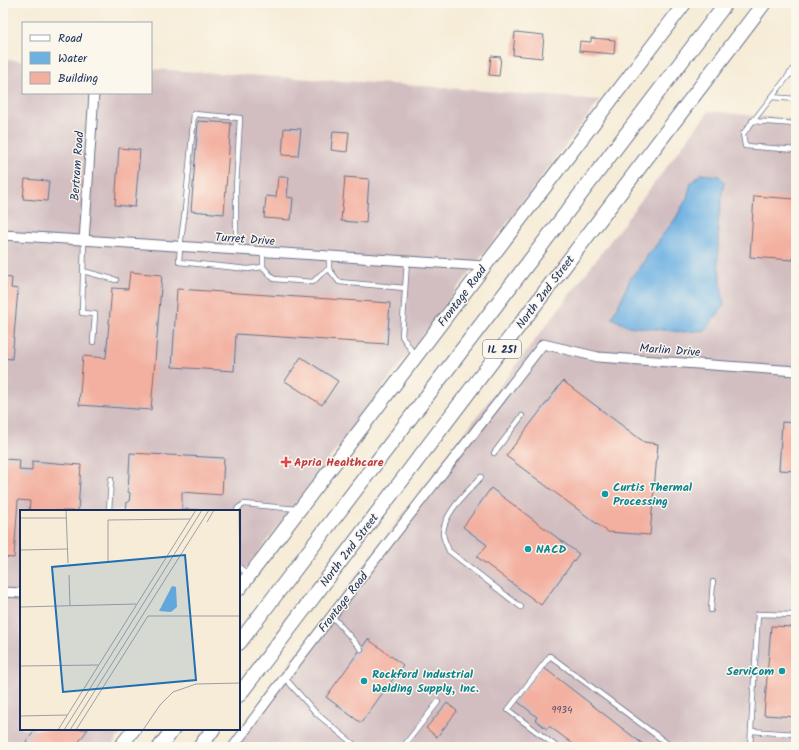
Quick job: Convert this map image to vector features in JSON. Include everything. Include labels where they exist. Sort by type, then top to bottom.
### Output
[{"type":"main road","name":"IL 251","points":[[240,642],[726,3]]},
{"type":"main road","name":"North 2nd Street","points":[[240,694],[764,3]]},
{"type":"main road","points":[[160,747],[172,730]]},
{"type":"main road","points":[[200,747],[212,730]]},
{"type":"street","name":"Frontage Road","points":[[240,585],[244,571],[300,509],[685,3]]},
{"type":"street","name":"Bertram Road","points":[[84,241],[94,94]]},
{"type":"street","name":"Turret Drive","points":[[3,235],[486,266]]},
{"type":"street","name":"Frontage Road","points":[[233,747],[284,677],[543,344]]},
{"type":"street","name":"Marlin Drive","points":[[543,344],[598,357],[796,371]]},
{"type":"street","points":[[3,592],[20,593]]},
{"type":"street","points":[[120,747],[133,730]]},
{"type":"lane","points":[[796,66],[743,134],[745,146],[796,150]]},
{"type":"lane","points":[[789,74],[796,75]]},
{"type":"lane","points":[[771,98],[796,99]]},
{"type":"lane","points":[[236,251],[236,187],[240,118],[194,114],[179,262],[248,269],[263,267]]},
{"type":"lane","points":[[752,121],[796,124]]},
{"type":"lane","points":[[84,241],[82,313],[95,314],[93,342]]},
{"type":"lane","points":[[263,252],[263,267],[274,279],[313,282],[329,269]]},
{"type":"lane","points":[[329,256],[329,269],[338,282],[405,288]]},
{"type":"lane","points":[[407,261],[402,336],[416,357]]},
{"type":"lane","points":[[83,271],[116,280]]},
{"type":"lane","points":[[494,453],[522,416]]},
{"type":"lane","points":[[481,477],[450,513],[443,534],[449,551],[521,607]]},
{"type":"lane","points":[[109,510],[111,479]]},
{"type":"lane","points":[[237,510],[244,504],[300,509]]},
{"type":"lane","points":[[711,610],[713,582]]},
{"type":"lane","points":[[750,747],[758,614],[796,615]]},
{"type":"lane","points":[[332,616],[361,649]]},
{"type":"lane","points":[[557,747],[508,710],[550,656],[672,747]]},
{"type":"lane","points":[[284,677],[317,714],[356,747]]},
{"type":"lane","points":[[403,747],[438,702]]},
{"type":"lane","points":[[751,731],[796,734]]},
{"type":"lane","points":[[678,747],[681,745],[688,745],[691,747]]},
{"type":"shaded area","points":[[3,59],[22,61],[22,94],[152,94],[152,69],[422,86],[600,100],[240,577],[240,510],[20,510],[20,730],[123,730],[111,747],[3,747]]},
{"type":"shaded area","points":[[709,111],[796,120],[796,747],[226,747]]},
{"type":"water","points":[[701,174],[719,176],[724,182],[718,222],[718,262],[724,306],[705,330],[683,332],[627,326],[612,318],[630,279],[674,221],[687,198],[691,183]]},
{"type":"building","points":[[515,32],[544,35],[542,58],[513,55]]},
{"type":"building","points":[[591,38],[615,40],[614,54],[579,51],[580,41],[591,42]]},
{"type":"building","points":[[491,56],[501,57],[499,76],[489,75]]},
{"type":"building","points":[[198,121],[231,123],[224,214],[191,211]]},
{"type":"building","points":[[284,128],[301,129],[298,156],[282,155]]},
{"type":"building","points":[[333,131],[349,132],[347,152],[331,150]]},
{"type":"building","points":[[119,148],[140,150],[135,207],[115,205]]},
{"type":"building","points":[[278,177],[289,177],[287,197],[293,198],[291,220],[264,218],[266,196],[276,197]]},
{"type":"building","points":[[345,177],[369,179],[366,223],[341,221]]},
{"type":"building","points":[[25,179],[49,181],[47,201],[23,199]]},
{"type":"building","points":[[754,196],[796,199],[796,240],[793,260],[750,257]]},
{"type":"building","points":[[130,272],[162,275],[151,410],[79,405],[83,356],[106,358],[112,288],[128,289]]},
{"type":"building","points":[[3,277],[12,278],[11,288],[18,289],[12,359],[3,358]]},
{"type":"building","points":[[177,289],[390,303],[387,344],[236,334],[234,371],[172,367]]},
{"type":"building","points":[[301,357],[338,381],[322,405],[285,381]]},
{"type":"building","name":"Curtis Thermal Processing","points":[[563,381],[644,442],[658,444],[650,535],[608,532],[506,456]]},
{"type":"building","points":[[782,422],[796,423],[796,471],[779,470]]},
{"type":"building","points":[[130,453],[224,458],[222,495],[182,492],[182,509],[204,510],[126,510],[130,493],[128,492]]},
{"type":"building","points":[[3,459],[20,460],[19,470],[32,471],[32,461],[81,465],[78,510],[29,510],[30,501],[18,500],[14,558],[3,557]]},
{"type":"building","name":"NACD","points":[[491,488],[579,554],[541,605],[477,557],[487,545],[463,527]]},
{"type":"building","name":"ServiCom","points":[[771,626],[796,627],[796,717],[764,715]]},
{"type":"building","name":"Rockford Industrial Welding Supply, Inc.","points":[[368,639],[403,665],[361,723],[326,697]]},
{"type":"building","points":[[543,667],[644,745],[643,747],[577,747],[549,726],[547,729],[535,720],[537,717],[517,701]]},
{"type":"building","points":[[447,703],[457,711],[437,737],[426,728]]},
{"type":"building","points":[[35,730],[87,730],[75,747],[33,747],[26,742]]},
{"type":"place","name":"Apria Healthcare","points":[[286,462]]},
{"type":"place","name":"Curtis Thermal Processing","points":[[605,494]]},
{"type":"place","name":"NACD","points":[[528,549]]},
{"type":"place","name":"ServiCom","points":[[782,671]]},
{"type":"place","name":"Rockford Industrial Welding Supply, Inc.","points":[[364,681]]}]
